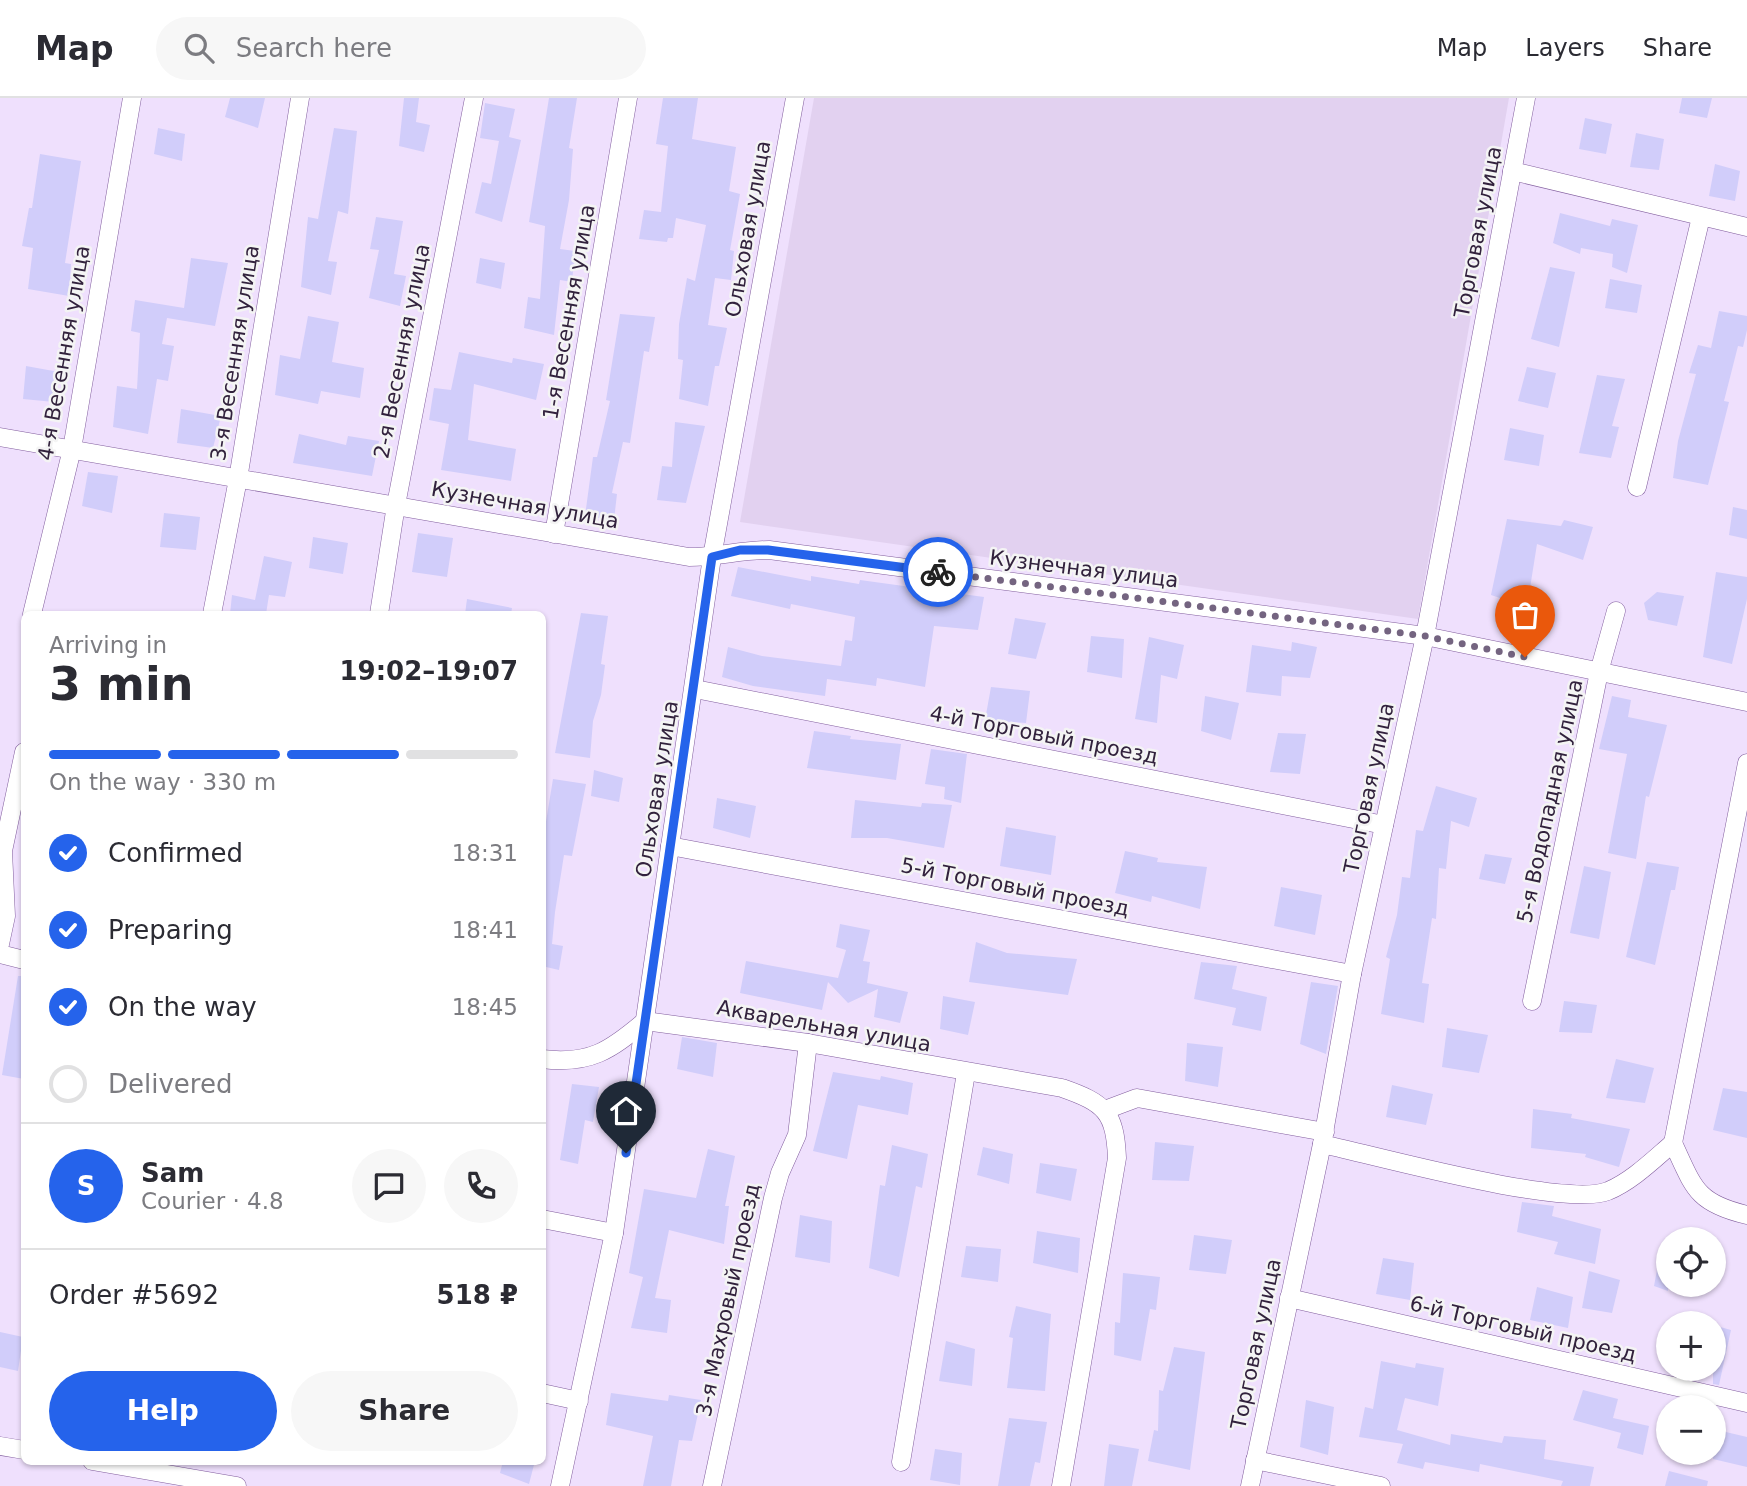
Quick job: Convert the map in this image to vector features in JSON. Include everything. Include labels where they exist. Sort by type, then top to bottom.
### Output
[{"type":"street","name":"4-я Весенняя улица","points":[[33,611],[72,449],[132,98]]},
{"type":"street","name":"3-я Весенняя улица","points":[[213,611],[238,479],[300,98]]},
{"type":"street","name":"2-я Весенняя улица","points":[[379,611],[396,505],[474,98]]},
{"type":"street","name":"1-я Весенняя улица","points":[[554,534],[628,98]]},
{"type":"street","name":"Ольховая улица","points":[[560,1486],[614,1233],[695,689],[712,557],[795,98]]},
{"type":"street","name":"Торговая улица","points":[[1250,1486],[1323,1138],[1352,974],[1425,636],[1526,98]]},
{"type":"street","points":[[1512,171],[1747,226]]},
{"type":"street","points":[[1637,487],[1701,217]]},
{"type":"street","name":"Кузнечная улица","points":[[0,437],[689,557],[712,557],[740,550],[768,550],[1425,636],[1747,702]]},
{"type":"street","name":"5-я Водопадная улица","points":[[1532,1001],[1600,672],[1616,611]]},
{"type":"street","name":"4-й Торговый проезд","points":[[695,689],[1384,825]]},
{"type":"street","points":[[1747,763],[1673,1143],[1701,1197],[1723,1209],[1747,1215]]},
{"type":"street","points":[[0,944],[6,916],[3,851],[21,766]]},
{"type":"street","name":"5-й Торговый проезд","points":[[670,846],[1352,974]]},
{"type":"street","points":[[0,954],[21,959]]},
{"type":"street","points":[[546,1059],[593,1058],[618,1044],[645,1021]]},
{"type":"street","name":"Акварельная улица","points":[[645,1021],[808,1043],[1062,1088],[1084,1096],[1105,1110]]},
{"type":"street","name":"3-я Махровый проезд","points":[[712,1486],[779,1173],[797,1135],[808,1043]]},
{"type":"street","points":[[901,1462],[966,1073]]},
{"type":"street","points":[[1060,1486],[1116,1158],[1116,1130],[1105,1110],[1137,1098],[1323,1138],[1524,1189],[1583,1195],[1607,1192],[1630,1178],[1673,1143]]},
{"type":"street","points":[[546,1220],[614,1233]]},
{"type":"street","name":"6-й Торговый проезд","points":[[1289,1298],[1747,1403]]},
{"type":"street","points":[[546,1394],[579,1401]]},
{"type":"street","points":[[0,1446],[21,1450]]},
{"type":"street","points":[[1255,1460],[1381,1486]]},
{"type":"street","points":[[115,1465],[237,1486]]},
{"type":"shaded area","points":[[814,98],[1509,98],[1418,619],[740,522]]},
{"type":"building","points":[[230,98],[265,98],[258,128],[225,117]]},
{"type":"building","points":[[404,98],[419,98],[416,122],[430,125],[424,152],[399,146]]},
{"type":"building","points":[[549,98],[577,98],[569,148],[573,149],[569,200],[560,249],[575,251],[572,282],[560,280],[554,335],[524,328],[528,297],[540,299],[545,226],[529,222]]},
{"type":"building","points":[[663,98],[698,98],[692,139],[736,147],[729,191],[740,194],[730,250],[734,251],[731,280],[715,278],[708,325],[727,328],[719,366],[715,366],[708,406],[679,399],[683,360],[678,359],[679,324],[687,278],[695,281],[706,225],[676,218],[673,238],[668,238],[667,242],[639,239],[644,210],[661,212],[668,146],[656,144]]},
{"type":"building","points":[[1682,98],[1712,98],[1707,118],[1679,113]]},
{"type":"building","points":[[485,103],[515,109],[509,137],[521,140],[502,222],[475,213],[482,182],[491,184],[499,141],[480,138]]},
{"type":"building","points":[[1585,118],[1612,124],[1606,154],[1579,149]]},
{"type":"building","points":[[158,128],[185,134],[182,161],[154,154]]},
{"type":"building","points":[[334,128],[357,131],[348,214],[338,211],[328,261],[337,262],[331,295],[301,287],[308,217],[318,219]]},
{"type":"building","points":[[1636,133],[1664,139],[1659,170],[1630,167]]},
{"type":"building","points":[[40,154],[81,161],[65,263],[71,264],[69,296],[28,289],[33,248],[22,246],[29,208],[32,208]]},
{"type":"building","points":[[1715,164],[1740,171],[1735,201],[1709,196]]},
{"type":"building","points":[[1560,213],[1610,226],[1612,219],[1638,225],[1627,273],[1612,267],[1613,254],[1581,248],[1580,254],[1553,243]]},
{"type":"building","points":[[376,217],[403,221],[394,274],[406,276],[400,306],[369,298],[379,250],[370,249]]},
{"type":"building","points":[[191,258],[228,263],[215,326],[167,318],[162,344],[174,346],[168,381],[157,379],[148,434],[113,427],[117,386],[137,389],[140,333],[131,331],[135,300],[184,308]]},
{"type":"building","points":[[480,258],[505,263],[501,289],[476,283]]},
{"type":"building","points":[[1550,267],[1575,272],[1559,347],[1531,339]]},
{"type":"building","points":[[1610,279],[1642,285],[1637,313],[1605,308]]},
{"type":"building","points":[[1719,311],[1747,316],[1747,330],[1743,347],[1738,346],[1724,401],[1729,402],[1708,485],[1673,478],[1678,441],[1696,374],[1689,373],[1698,345],[1711,348]]},
{"type":"building","points":[[620,314],[655,317],[649,352],[644,351],[630,443],[623,442],[612,493],[617,494],[614,520],[585,516],[593,457],[597,457],[610,401],[606,400]]},
{"type":"building","points":[[308,316],[339,322],[332,362],[364,368],[360,398],[321,391],[318,404],[275,395],[280,355],[300,359]]},
{"type":"building","points":[[459,352],[512,363],[513,358],[544,364],[536,400],[474,384],[468,440],[516,449],[511,481],[441,470],[449,424],[429,420],[434,388],[451,390]]},
{"type":"building","points":[[26,366],[59,372],[54,402],[23,399]]},
{"type":"building","points":[[1527,367],[1556,373],[1548,408],[1518,401]]},
{"type":"building","points":[[1597,375],[1625,379],[1612,426],[1619,427],[1611,458],[1579,453]]},
{"type":"building","points":[[181,409],[221,416],[213,448],[177,443]]},
{"type":"building","points":[[675,422],[705,426],[686,503],[657,500],[662,466],[672,467]]},
{"type":"building","points":[[1510,428],[1544,435],[1539,466],[1504,460]]},
{"type":"building","points":[[299,434],[346,445],[348,436],[379,441],[372,476],[293,463]]},
{"type":"building","points":[[88,472],[118,476],[112,513],[82,506]]},
{"type":"building","points":[[1733,507],[1747,510],[1747,539],[1729,535]]},
{"type":"building","points":[[164,513],[200,517],[196,550],[160,547]]},
{"type":"building","points":[[1507,519],[1561,526],[1564,520],[1593,527],[1583,560],[1537,544],[1527,607],[1491,595]]},
{"type":"building","points":[[418,533],[453,538],[447,577],[412,572]]},
{"type":"building","points":[[313,537],[348,543],[343,574],[309,568]]},
{"type":"building","points":[[264,556],[292,562],[285,597],[269,595],[266,611],[230,611],[232,595],[255,600]]},
{"type":"building","points":[[738,567],[811,581],[811,576],[859,584],[860,580],[984,597],[978,630],[934,626],[925,687],[877,678],[876,686],[827,679],[825,696],[753,686],[722,677],[728,647],[762,656],[841,666],[845,640],[852,641],[855,617],[791,604],[790,609],[731,596]]},
{"type":"building","points":[[1716,572],[1747,577],[1747,599],[1732,664],[1703,657]]},
{"type":"building","points":[[1657,592],[1684,596],[1677,626],[1648,620],[1644,603]]},
{"type":"building","points":[[467,599],[512,608],[512,611],[465,611]]},
{"type":"building","points":[[581,613],[608,616],[601,664],[605,665],[601,695],[593,721],[590,758],[555,753]]},
{"type":"building","points":[[1015,618],[1046,623],[1036,659],[1008,654]]},
{"type":"building","points":[[1091,636],[1124,639],[1122,678],[1087,672]]},
{"type":"building","points":[[1149,637],[1184,645],[1177,679],[1161,675],[1157,723],[1135,719]]},
{"type":"building","points":[[1292,642],[1317,647],[1310,678],[1282,676],[1281,696],[1246,692],[1252,645],[1291,651]]},
{"type":"building","points":[[991,687],[1030,691],[1026,723],[985,720]]},
{"type":"building","points":[[1205,696],[1239,703],[1231,740],[1201,731]]},
{"type":"building","points":[[1612,696],[1631,700],[1628,717],[1667,725],[1649,797],[1646,796],[1636,859],[1608,853],[1627,754],[1599,749]]},
{"type":"building","points":[[814,731],[851,736],[850,739],[901,744],[896,780],[807,768]]},
{"type":"building","points":[[1278,733],[1306,734],[1300,774],[1270,772]]},
{"type":"building","points":[[931,749],[967,754],[961,803],[944,799],[945,787],[925,784]]},
{"type":"building","points":[[594,770],[623,778],[619,802],[591,796]]},
{"type":"building","points":[[553,779],[586,784],[572,856],[564,855],[555,912],[552,944],[563,946],[559,970],[546,967],[546,822]]},
{"type":"building","points":[[1436,786],[1477,798],[1469,827],[1451,821],[1446,869],[1439,868],[1436,919],[1432,918],[1422,983],[1429,984],[1424,1023],[1381,1014],[1390,959],[1386,957],[1397,915],[1402,877],[1410,878],[1416,830],[1423,831]]},
{"type":"building","points":[[717,798],[756,806],[750,838],[713,828]]},
{"type":"building","points":[[855,800],[921,807],[922,803],[952,805],[944,848],[887,838],[851,838]]},
{"type":"building","points":[[1006,827],[1056,836],[1051,875],[1000,866]]},
{"type":"building","points":[[1125,851],[1158,858],[1157,862],[1207,867],[1200,909],[1152,896],[1151,902],[1115,893]]},
{"type":"building","points":[[1485,854],[1512,858],[1505,884],[1479,879]]},
{"type":"building","points":[[1647,862],[1679,867],[1675,890],[1671,890],[1655,965],[1626,957]]},
{"type":"building","points":[[1584,866],[1611,872],[1599,939],[1570,933]]},
{"type":"building","points":[[1281,887],[1322,895],[1315,935],[1274,926]]},
{"type":"building","points":[[840,924],[870,930],[863,961],[870,962],[867,983],[908,992],[900,1023],[874,1017],[878,989],[848,1003],[828,982],[822,1010],[740,993],[746,961],[838,978],[846,950],[836,947]]},
{"type":"building","points":[[976,942],[1007,953],[1077,959],[1068,995],[969,982]]},
{"type":"building","points":[[1201,962],[1237,966],[1232,989],[1267,997],[1261,1031],[1232,1025],[1236,1008],[1194,999]]},
{"type":"building","points":[[18,976],[21,976],[21,1078],[2,1075]]},
{"type":"building","points":[[1311,982],[1338,986],[1326,1054],[1300,1044]]},
{"type":"building","points":[[943,996],[975,1002],[968,1035],[940,1029]]},
{"type":"building","points":[[1564,1001],[1597,1005],[1592,1033],[1559,1032]]},
{"type":"building","points":[[1447,1028],[1488,1035],[1479,1073],[1442,1067]]},
{"type":"building","points":[[682,1037],[717,1043],[713,1077],[677,1069]]},
{"type":"building","points":[[1187,1043],[1223,1047],[1218,1087],[1185,1081]]},
{"type":"building","points":[[1616,1059],[1654,1068],[1645,1103],[1606,1098]]},
{"type":"building","points":[[833,1072],[880,1080],[881,1076],[913,1083],[908,1115],[858,1105],[847,1159],[813,1151]]},
{"type":"building","points":[[572,1084],[599,1087],[593,1122],[585,1120],[578,1164],[560,1160]]},
{"type":"building","points":[[1392,1085],[1433,1094],[1426,1125],[1386,1117]]},
{"type":"building","points":[[1723,1088],[1747,1092],[1747,1138],[1713,1130]]},
{"type":"building","points":[[1533,1109],[1572,1114],[1571,1118],[1630,1129],[1619,1167],[1585,1157],[1586,1154],[1531,1148]]},
{"type":"building","points":[[1155,1142],[1194,1146],[1189,1181],[1152,1180]]},
{"type":"building","points":[[892,1145],[928,1154],[922,1188],[916,1186],[899,1277],[869,1268],[880,1185],[885,1186]]},
{"type":"building","points":[[983,1147],[1013,1154],[1009,1184],[977,1175]]},
{"type":"building","points":[[708,1149],[735,1156],[725,1206],[729,1206],[724,1244],[669,1230],[655,1298],[671,1300],[667,1333],[631,1328],[643,1277],[629,1273],[644,1189],[696,1198]]},
{"type":"building","points":[[1040,1163],[1077,1169],[1071,1201],[1036,1193]]},
{"type":"building","points":[[1522,1202],[1554,1206],[1552,1216],[1601,1229],[1595,1264],[1554,1254],[1558,1242],[1517,1232]]},
{"type":"building","points":[[800,1215],[832,1221],[830,1263],[795,1257]]},
{"type":"building","points":[[1037,1231],[1080,1238],[1078,1273],[1033,1263]]},
{"type":"building","points":[[1194,1235],[1232,1240],[1226,1274],[1189,1270]]},
{"type":"building","points":[[966,1246],[1001,1249],[998,1282],[961,1277]]},
{"type":"building","points":[[1383,1258],[1414,1263],[1410,1300],[1376,1294]]},
{"type":"building","points":[[1589,1271],[1620,1280],[1612,1313],[1582,1308]]},
{"type":"building","points":[[1123,1273],[1160,1277],[1156,1310],[1150,1309],[1141,1361],[1114,1355],[1115,1322],[1120,1323]]},
{"type":"building","points":[[1537,1287],[1573,1297],[1568,1328],[1530,1320]]},
{"type":"building","points":[[1016,1306],[1051,1314],[1045,1391],[1007,1388],[1013,1338],[1009,1337]]},
{"type":"building","points":[[1726,1329],[1731,1330],[1726,1353]]},
{"type":"building","points":[[0,1332],[21,1337],[18,1371],[0,1367]]},
{"type":"building","points":[[946,1341],[975,1349],[972,1386],[939,1381]]},
{"type":"building","points":[[1174,1347],[1205,1352],[1190,1470],[1148,1461],[1154,1430],[1158,1431],[1159,1390],[1163,1391]]},
{"type":"building","points":[[1381,1361],[1415,1368],[1416,1363],[1444,1368],[1438,1406],[1405,1398],[1397,1430],[1450,1445],[1451,1434],[1502,1443],[1504,1436],[1546,1440],[1544,1459],[1594,1467],[1590,1486],[1561,1486],[1563,1481],[1480,1464],[1479,1472],[1425,1462],[1423,1469],[1397,1463],[1403,1444],[1359,1437],[1365,1407],[1373,1409]]},
{"type":"building","points":[[1583,1390],[1618,1399],[1613,1418],[1649,1426],[1643,1455],[1617,1448],[1621,1433],[1573,1420]]},
{"type":"building","points":[[611,1393],[668,1401],[669,1395],[701,1400],[692,1441],[679,1440],[671,1486],[643,1486],[653,1436],[606,1425]]},
{"type":"building","points":[[1306,1400],[1334,1407],[1328,1455],[1300,1447]]},
{"type":"building","points":[[1009,1418],[1047,1422],[1040,1463],[1035,1462],[1030,1486],[998,1486]]},
{"type":"building","points":[[1726,1432],[1747,1437],[1747,1467],[1726,1462]]},
{"type":"building","points":[[1109,1444],[1139,1449],[1132,1486],[1104,1486]]},
{"type":"building","points":[[935,1449],[962,1453],[960,1485],[930,1480]]},
{"type":"building","points":[[502,1465],[534,1465],[529,1484],[500,1473]]},
{"type":"building","points":[[1669,1471],[1708,1481],[1707,1486],[1665,1486]]},
{"type":"way so far","points":[[938,572],[1425,636],[1525,657]]},
{"type":"route","points":[[626,1153],[712,557],[740,550],[768,550],[938,572]]}]
